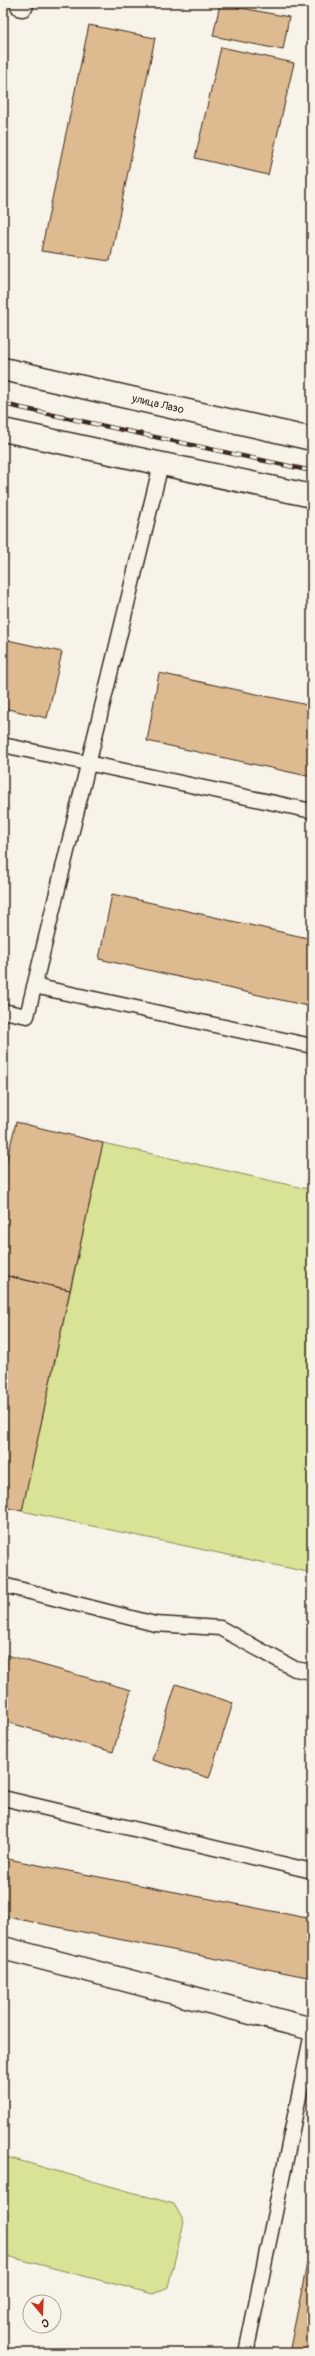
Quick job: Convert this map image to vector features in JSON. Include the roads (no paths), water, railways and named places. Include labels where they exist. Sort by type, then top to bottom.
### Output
[{"type":"main road","name":"улица Лазо","points":[[3,369],[312,439]]},
{"type":"main road","points":[[3,430],[312,496]]},
{"type":"main road","points":[[3,1948],[312,2029]]},
{"type":"lane","points":[[3,1011],[27,1016],[161,464]]},
{"type":"lane","points":[[3,745],[312,811]]},
{"type":"lane","points":[[34,986],[312,1046]]},
{"type":"lane","points":[[3,1585],[155,1624],[220,1628],[295,1669],[312,1672]]},
{"type":"lane","points":[[3,1798],[312,1871]]},
{"type":"lane","points":[[246,2353],[312,2033]]},
{"type":"railway","points":[[3,404],[312,471]]}]
